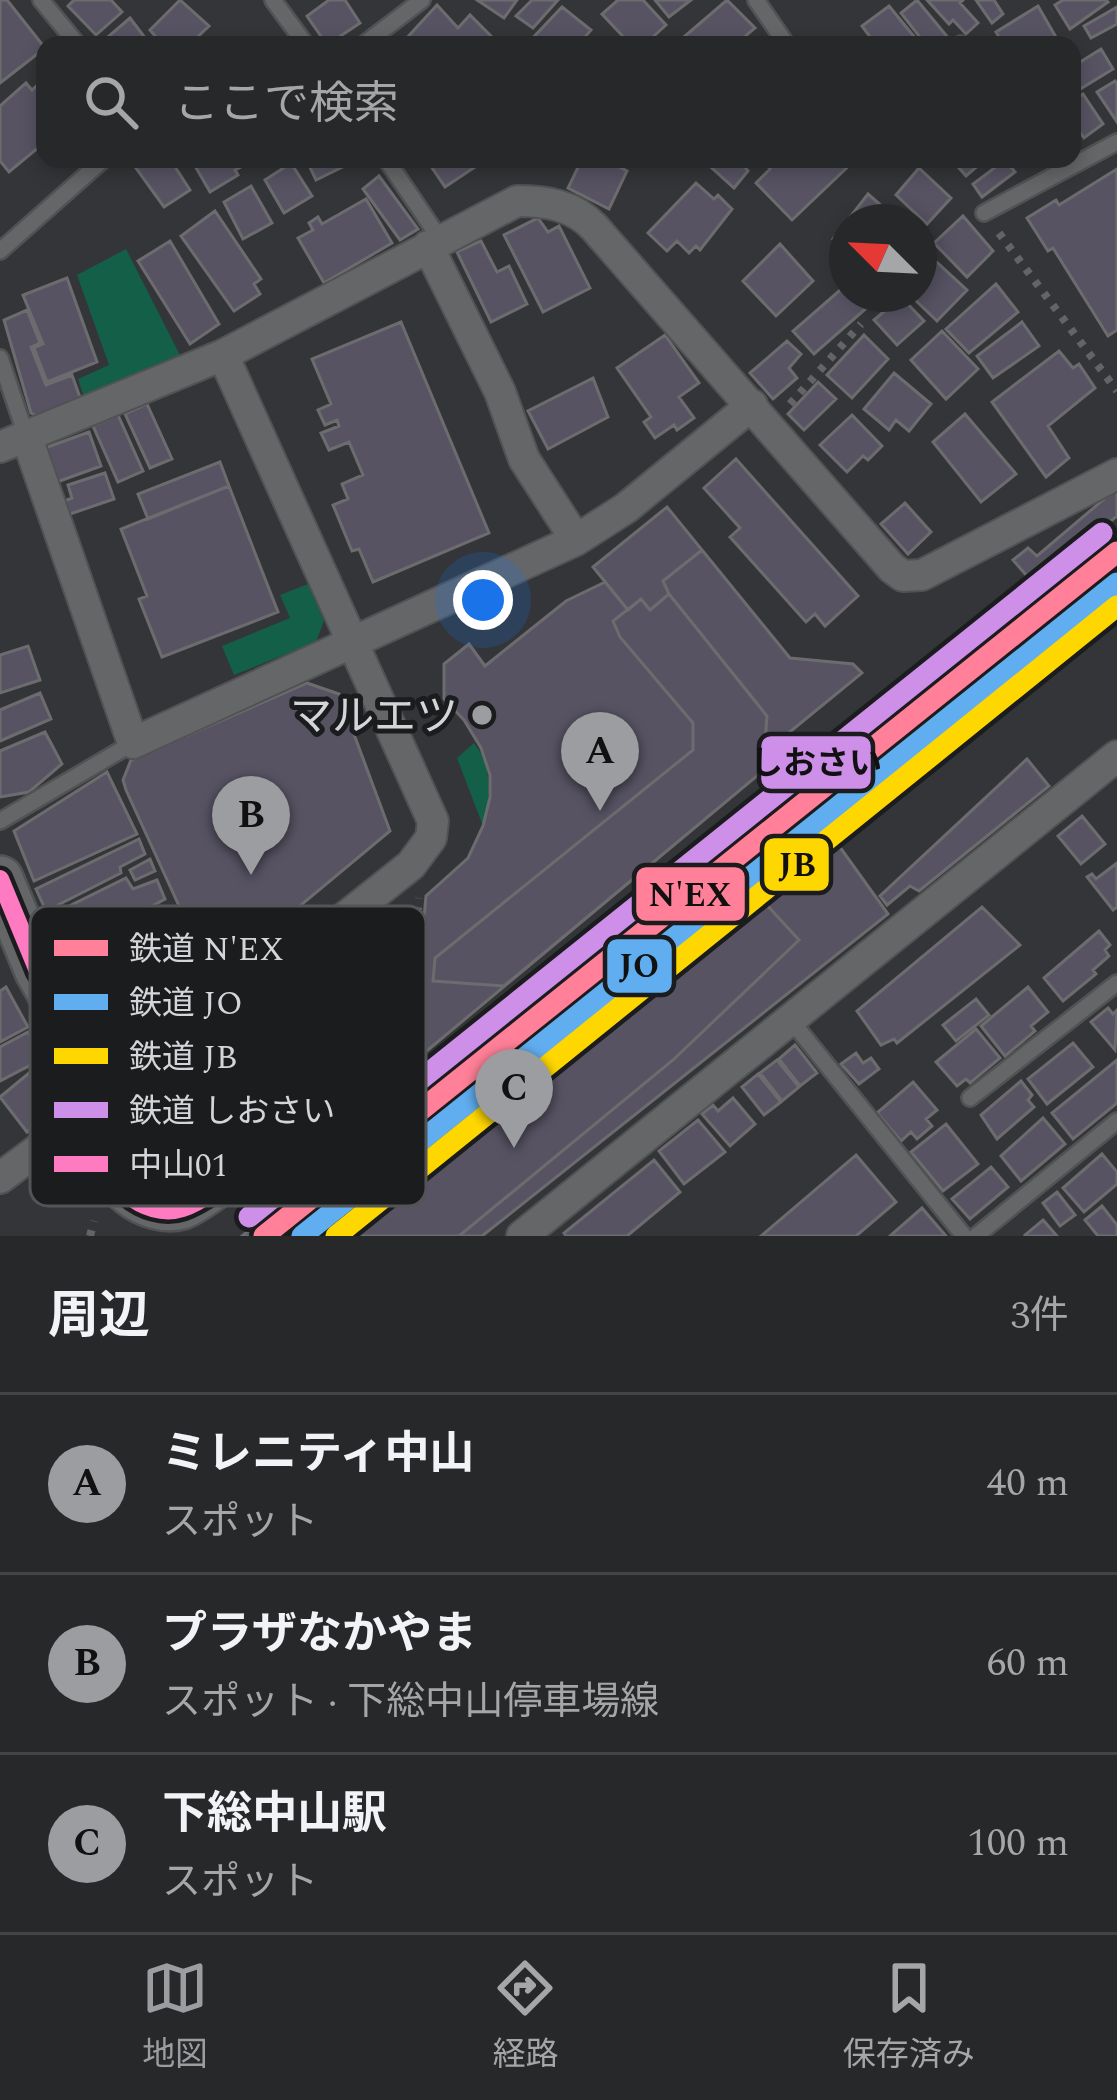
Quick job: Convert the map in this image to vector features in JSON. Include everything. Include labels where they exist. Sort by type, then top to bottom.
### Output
[{"type":"main road","points":[[0,879],[30,952]]},
{"type":"street","points":[[760,416],[576,541],[133,742],[14,443],[223,355],[517,201],[548,201],[584,216],[903,576],[922,575],[1117,473]]},
{"type":"street","points":[[434,242],[500,392],[524,460],[576,541]]},
{"type":"street","points":[[223,355],[433,821],[431,838],[411,865],[359,906]]},
{"type":"street","points":[[536,1232],[790,1019],[1117,756]]},
{"type":"street","points":[[0,1178],[30,1156]]},
{"type":"street","points":[[150,1206],[160,1210],[187,1206]]},
{"type":"lane","points":[[40,0],[70,36]]},
{"type":"lane","points":[[273,0],[299,36]]},
{"type":"lane","points":[[375,36],[422,0]]},
{"type":"lane","points":[[756,0],[782,36]]},
{"type":"lane","points":[[1081,161],[1117,142]]},
{"type":"lane","points":[[0,251],[94,168]]},
{"type":"lane","points":[[391,168],[434,242]]},
{"type":"lane","points":[[984,213],[1068,168]]},
{"type":"lane","points":[[0,358],[14,443]]},
{"type":"lane","points":[[0,821],[133,742]]},
{"type":"lane","points":[[970,1098],[1117,983]]},
{"type":"lane","points":[[790,1019],[964,1236]]},
{"type":"lane","points":[[976,1236],[1117,1121]]},
{"type":"lane","points":[[169,1206],[180,1210]]},
{"type":"path","points":[[984,213],[1117,391]]},
{"type":"path","points":[[760,416],[861,324]]},
{"type":"path","points":[[418,906],[420,883]]},
{"type":"path","points":[[90,1236],[94,1221]]},
{"type":"green space","points":[[126,249],[182,359],[86,403],[78,379],[109,365],[77,275]]},
{"type":"green space","points":[[308,584],[324,621],[316,642],[234,675],[222,646],[290,618],[280,595]]},
{"type":"green space","points":[[474,743],[485,762],[489,783],[483,826],[457,758]]},
{"type":"building","points":[[0,0],[7,0],[36,37],[36,55],[0,83]]},
{"type":"building","points":[[74,0],[111,0],[122,12],[96,35],[68,6]]},
{"type":"building","points":[[180,0],[209,26],[198,36],[155,36],[150,30]]},
{"type":"building","points":[[329,0],[345,0],[360,23],[340,36],[321,36],[307,16]]},
{"type":"building","points":[[477,0],[517,0],[504,18]]},
{"type":"building","points":[[532,0],[558,0],[533,28],[516,16]]},
{"type":"building","points":[[618,0],[643,0],[666,25],[654,36],[623,36],[602,14]]},
{"type":"building","points":[[655,0],[691,0],[669,17]]},
{"type":"building","points":[[727,0],[755,28],[746,36],[685,36]]},
{"type":"building","points":[[917,0],[947,36],[919,36],[901,13]]},
{"type":"building","points":[[927,0],[963,0],[960,3],[978,23],[966,34],[953,20],[949,24]]},
{"type":"building","points":[[976,0],[994,0],[1003,14],[992,23]]},
{"type":"building","points":[[1063,0],[1108,2],[1070,29],[1055,5]]},
{"type":"building","points":[[437,5],[458,28],[470,15],[491,36],[409,36]]},
{"type":"building","points":[[889,6],[914,36],[869,36],[862,26]]},
{"type":"building","points":[[1038,6],[1055,36],[998,36],[996,32]]},
{"type":"building","points":[[562,7],[591,30],[586,36],[535,36]]},
{"type":"building","points":[[1117,7],[1117,24],[1091,38],[1084,26]]},
{"type":"building","points":[[130,18],[144,36],[109,36]]},
{"type":"building","points":[[1101,49],[1113,69],[1081,89],[1081,61]]},
{"type":"building","points":[[26,83],[32,90],[36,86],[36,150],[9,172],[0,161],[0,106]]},
{"type":"building","points":[[1117,84],[1117,122],[1097,92]]},
{"type":"building","points":[[1081,95],[1103,124],[1084,138],[1081,134]]},
{"type":"building","points":[[136,168],[176,168],[190,190],[164,207]]},
{"type":"building","points":[[196,168],[239,168],[235,170],[238,175],[210,192]]},
{"type":"building","points":[[283,168],[294,168],[312,196],[284,213],[265,180]]},
{"type":"building","points":[[310,168],[341,168],[316,180]]},
{"type":"building","points":[[432,168],[474,168],[445,187]]},
{"type":"building","points":[[578,168],[627,171],[609,209],[568,188]]},
{"type":"building","points":[[712,168],[746,168],[734,188]]},
{"type":"building","points":[[847,168],[792,220],[756,183],[770,169]]},
{"type":"building","points":[[919,168],[951,198],[937,213],[937,204],[906,204],[896,195]]},
{"type":"building","points":[[994,168],[1015,172],[982,197],[973,184]]},
{"type":"building","points":[[1117,169],[1117,330],[1108,336],[1053,248],[1048,251],[1027,218],[1056,200],[1059,205]]},
{"type":"building","points":[[379,176],[418,229],[400,240],[363,189]]},
{"type":"building","points":[[696,183],[732,209],[700,250],[696,246],[689,253],[677,241],[667,251],[648,233]]},
{"type":"building","points":[[251,186],[272,223],[243,239],[224,202]]},
{"type":"building","points":[[868,194],[879,204],[860,204]]},
{"type":"building","points":[[366,199],[392,243],[324,283],[298,238],[313,230],[309,223],[318,217],[322,224]]},
{"type":"building","points":[[215,211],[261,279],[254,284],[260,294],[234,311],[181,236]]},
{"type":"building","points":[[963,216],[993,251],[967,277],[937,246],[937,240]]},
{"type":"building","points":[[538,218],[548,232],[559,226],[590,288],[543,312],[504,235]]},
{"type":"building","points":[[170,241],[219,324],[190,344],[138,261]]},
{"type":"building","points":[[481,241],[497,272],[509,266],[527,304],[491,322],[457,252]]},
{"type":"building","points":[[780,244],[813,281],[776,316],[743,281]]},
{"type":"building","points":[[937,262],[967,290],[937,321],[928,312],[937,312]]},
{"type":"building","points":[[67,278],[97,362],[47,382],[34,348],[43,344],[23,295]]},
{"type":"building","points":[[996,284],[1018,312],[969,353],[946,329]]},
{"type":"building","points":[[829,300],[829,312],[862,312],[814,354],[793,331]]},
{"type":"building","points":[[27,310],[40,343],[31,347],[46,385],[72,375],[82,403],[43,419],[31,413],[4,320]]},
{"type":"building","points":[[883,312],[915,312],[924,321],[897,345],[874,320]]},
{"type":"building","points":[[401,322],[489,533],[373,582],[359,549],[352,551],[333,505],[348,499],[342,484],[363,475],[349,442],[329,450],[321,433],[339,426],[337,420],[325,425],[318,410],[331,404],[312,359]]},
{"type":"building","points":[[1022,322],[1039,346],[993,378],[977,356]]},
{"type":"building","points":[[942,331],[978,369],[946,399],[911,360]]},
{"type":"building","points":[[665,335],[699,383],[679,397],[694,418],[655,438],[644,422],[651,417],[617,368]]},
{"type":"building","points":[[864,335],[888,359],[852,398],[827,375]]},
{"type":"building","points":[[787,341],[801,354],[789,368],[797,378],[773,399],[750,373]]},
{"type":"building","points":[[1059,351],[1073,368],[1079,364],[1095,388],[1048,426],[1069,458],[1046,477],[992,402]]},
{"type":"building","points":[[894,373],[931,404],[909,431],[896,420],[889,430],[864,409]]},
{"type":"building","points":[[593,378],[608,417],[548,449],[528,411]]},
{"type":"building","points":[[818,382],[836,399],[804,430],[788,414]]},
{"type":"building","points":[[147,404],[172,459],[150,468],[125,414]]},
{"type":"building","points":[[965,414],[1016,474],[981,502],[933,442]]},
{"type":"building","points":[[118,415],[143,471],[118,482],[93,426]]},
{"type":"building","points":[[852,415],[882,446],[847,472],[820,445]]},
{"type":"building","points":[[89,432],[101,466],[57,482],[45,448]]},
{"type":"building","points":[[736,459],[858,596],[825,626],[815,614],[806,622],[730,537],[740,528],[704,488]]},
{"type":"building","points":[[220,462],[229,486],[148,519],[138,494]]},
{"type":"building","points":[[105,473],[114,499],[67,515],[62,502],[72,498],[68,485]]},
{"type":"building","points":[[229,486],[278,612],[162,657],[139,599],[147,596],[121,529]]},
{"type":"building","points":[[1117,488],[1117,516],[1033,583],[1013,560],[1028,548],[1037,556]]},
{"type":"building","points":[[905,503],[931,532],[908,554],[881,524]]},
{"type":"building","points":[[667,507],[702,550],[663,581],[669,594],[650,610],[641,599],[628,610],[593,567]]},
{"type":"building","points":[[702,550],[790,658],[853,664],[862,673],[764,753],[767,716],[663,581]]},
{"type":"building","points":[[605,582],[628,610],[641,599],[650,610],[669,594],[767,716],[763,771],[426,1052],[426,896],[468,858],[490,797],[490,775],[481,748],[444,699],[444,664],[469,644],[485,666],[566,601]]},
{"type":"building","points":[[1013,593],[1018,600],[995,618],[989,610]]},
{"type":"building","points":[[669,594],[767,716],[763,771],[504,986],[433,981],[435,958],[693,750],[693,723],[620,637],[613,621],[641,599],[650,610]]},
{"type":"building","points":[[28,646],[40,680],[0,693],[0,655]]},
{"type":"building","points":[[307,683],[339,694],[390,831],[300,906],[179,906],[126,790],[123,780],[131,760]]},
{"type":"building","points":[[40,693],[51,719],[0,741],[0,710]]},
{"type":"building","points":[[45,732],[62,764],[29,792],[0,797],[0,751]]},
{"type":"building","points":[[1027,759],[1049,786],[919,891],[910,886],[887,905],[880,896]]},
{"type":"building","points":[[107,772],[137,834],[34,881],[14,831]]},
{"type":"building","points":[[791,779],[888,914],[482,1236],[242,1236],[278,1206],[426,1206],[426,1083]]},
{"type":"building","points":[[1082,816],[1105,844],[1081,864],[1058,836]]},
{"type":"building","points":[[139,839],[145,854],[120,867],[121,873],[56,906],[44,906],[36,889]]},
{"type":"building","points":[[150,859],[155,871],[135,880],[130,870]]},
{"type":"building","points":[[1117,863],[1117,907],[1113,910],[1087,877],[1092,874],[1096,879]]},
{"type":"building","points":[[126,878],[133,889],[157,880],[165,899],[152,906],[69,906]]},
{"type":"building","points":[[765,903],[799,940],[673,1060],[459,1236],[353,1236],[390,1206],[426,1206],[426,1177]]},
{"type":"building","points":[[982,907],[1020,945],[897,1043],[894,1039],[881,1045],[857,1011]]},
{"type":"building","points":[[1099,931],[1110,945],[1105,950],[1109,956],[1093,970],[1096,974],[1063,1001],[1044,978]]},
{"type":"building","points":[[6,987],[28,1027],[0,1042],[0,991]]},
{"type":"building","points":[[1028,987],[1048,1012],[1031,1026],[1035,1031],[1005,1056],[981,1026]]},
{"type":"building","points":[[976,999],[989,1015],[956,1041],[943,1025]]},
{"type":"building","points":[[1108,1008],[1113,1014],[1117,1010],[1115,1050],[1091,1022]]},
{"type":"building","points":[[976,1029],[1000,1058],[970,1083],[966,1079],[957,1086],[936,1062]]},
{"type":"building","points":[[28,1032],[30,1065],[0,1081],[0,1047]]},
{"type":"building","points":[[1073,1043],[1093,1067],[1047,1104],[1028,1079]]},
{"type":"building","points":[[449,1045],[457,1056],[426,1081],[426,1063]]},
{"type":"building","points":[[795,1045],[817,1073],[800,1086],[779,1059]]},
{"type":"building","points":[[856,1053],[863,1063],[871,1058],[879,1069],[859,1084],[841,1064]]},
{"type":"building","points":[[777,1060],[799,1087],[782,1101],[760,1073]]},
{"type":"building","points":[[1117,1060],[1117,1103],[1073,1139],[1052,1113]]},
{"type":"building","points":[[30,1072],[30,1130],[27,1132],[0,1097]]},
{"type":"building","points":[[758,1074],[781,1102],[764,1115],[742,1087]]},
{"type":"building","points":[[1021,1081],[1034,1107],[997,1139],[981,1115]]},
{"type":"building","points":[[913,1082],[937,1110],[926,1119],[932,1126],[917,1139],[911,1132],[901,1141],[877,1113]]},
{"type":"building","points":[[733,1098],[755,1124],[730,1146],[702,1114],[713,1105],[718,1111]]},
{"type":"building","points":[[1043,1118],[1065,1144],[1021,1181],[1001,1156]]},
{"type":"building","points":[[698,1120],[725,1152],[684,1184],[659,1151]]},
{"type":"building","points":[[946,1124],[978,1164],[943,1191],[911,1152]]},
{"type":"building","points":[[1102,1154],[1117,1172],[1117,1184],[1084,1212],[1063,1188]]},
{"type":"building","points":[[856,1155],[896,1202],[856,1236],[761,1236]]},
{"type":"building","points":[[654,1160],[680,1192],[627,1236],[566,1236],[564,1233]]},
{"type":"building","points":[[991,1167],[1008,1187],[970,1219],[952,1199]]},
{"type":"building","points":[[1057,1192],[1075,1215],[1060,1226],[1043,1203]]},
{"type":"building","points":[[1102,1206],[1117,1225],[1117,1236],[1098,1236],[1085,1220]]},
{"type":"building","points":[[922,1208],[946,1236],[890,1236]]},
{"type":"building","points":[[1043,1220],[1057,1236],[1025,1235]]},
{"type":"rail line","name":"しおさい","points":[[426,1075],[1102,533]]},
{"type":"rail line","name":"N'EX","points":[[426,1106],[1117,552]]},
{"type":"rail line","name":"JO","points":[[426,1137],[1117,583]]},
{"type":"rail line","name":"JB","points":[[426,1163],[1117,606]]},
{"type":"rail line","name":"しおさい","points":[[249,1217],[263,1206]]},
{"type":"rail line","name":"N'EX","points":[[264,1236],[301,1206]]},
{"type":"rail line","name":"JO","points":[[302,1236],[339,1206]]},
{"type":"rail line","name":"JB","points":[[336,1236],[373,1206]]},
{"type":"transit line","name":"中山01","points":[[0,879],[30,952]]},
{"type":"transit line","name":"中山01","points":[[147,1206],[168,1210],[188,1206]]},
{"type":"place","name":"マルエツ","points":[[482,715]]},
{"type":"place","name":"ミレニティ中山","points":[[600,811]]},
{"type":"place","name":"プラザなかやま","points":[[251,875]]},
{"type":"place","name":"下総中山駅","points":[[514,1148]]}]
